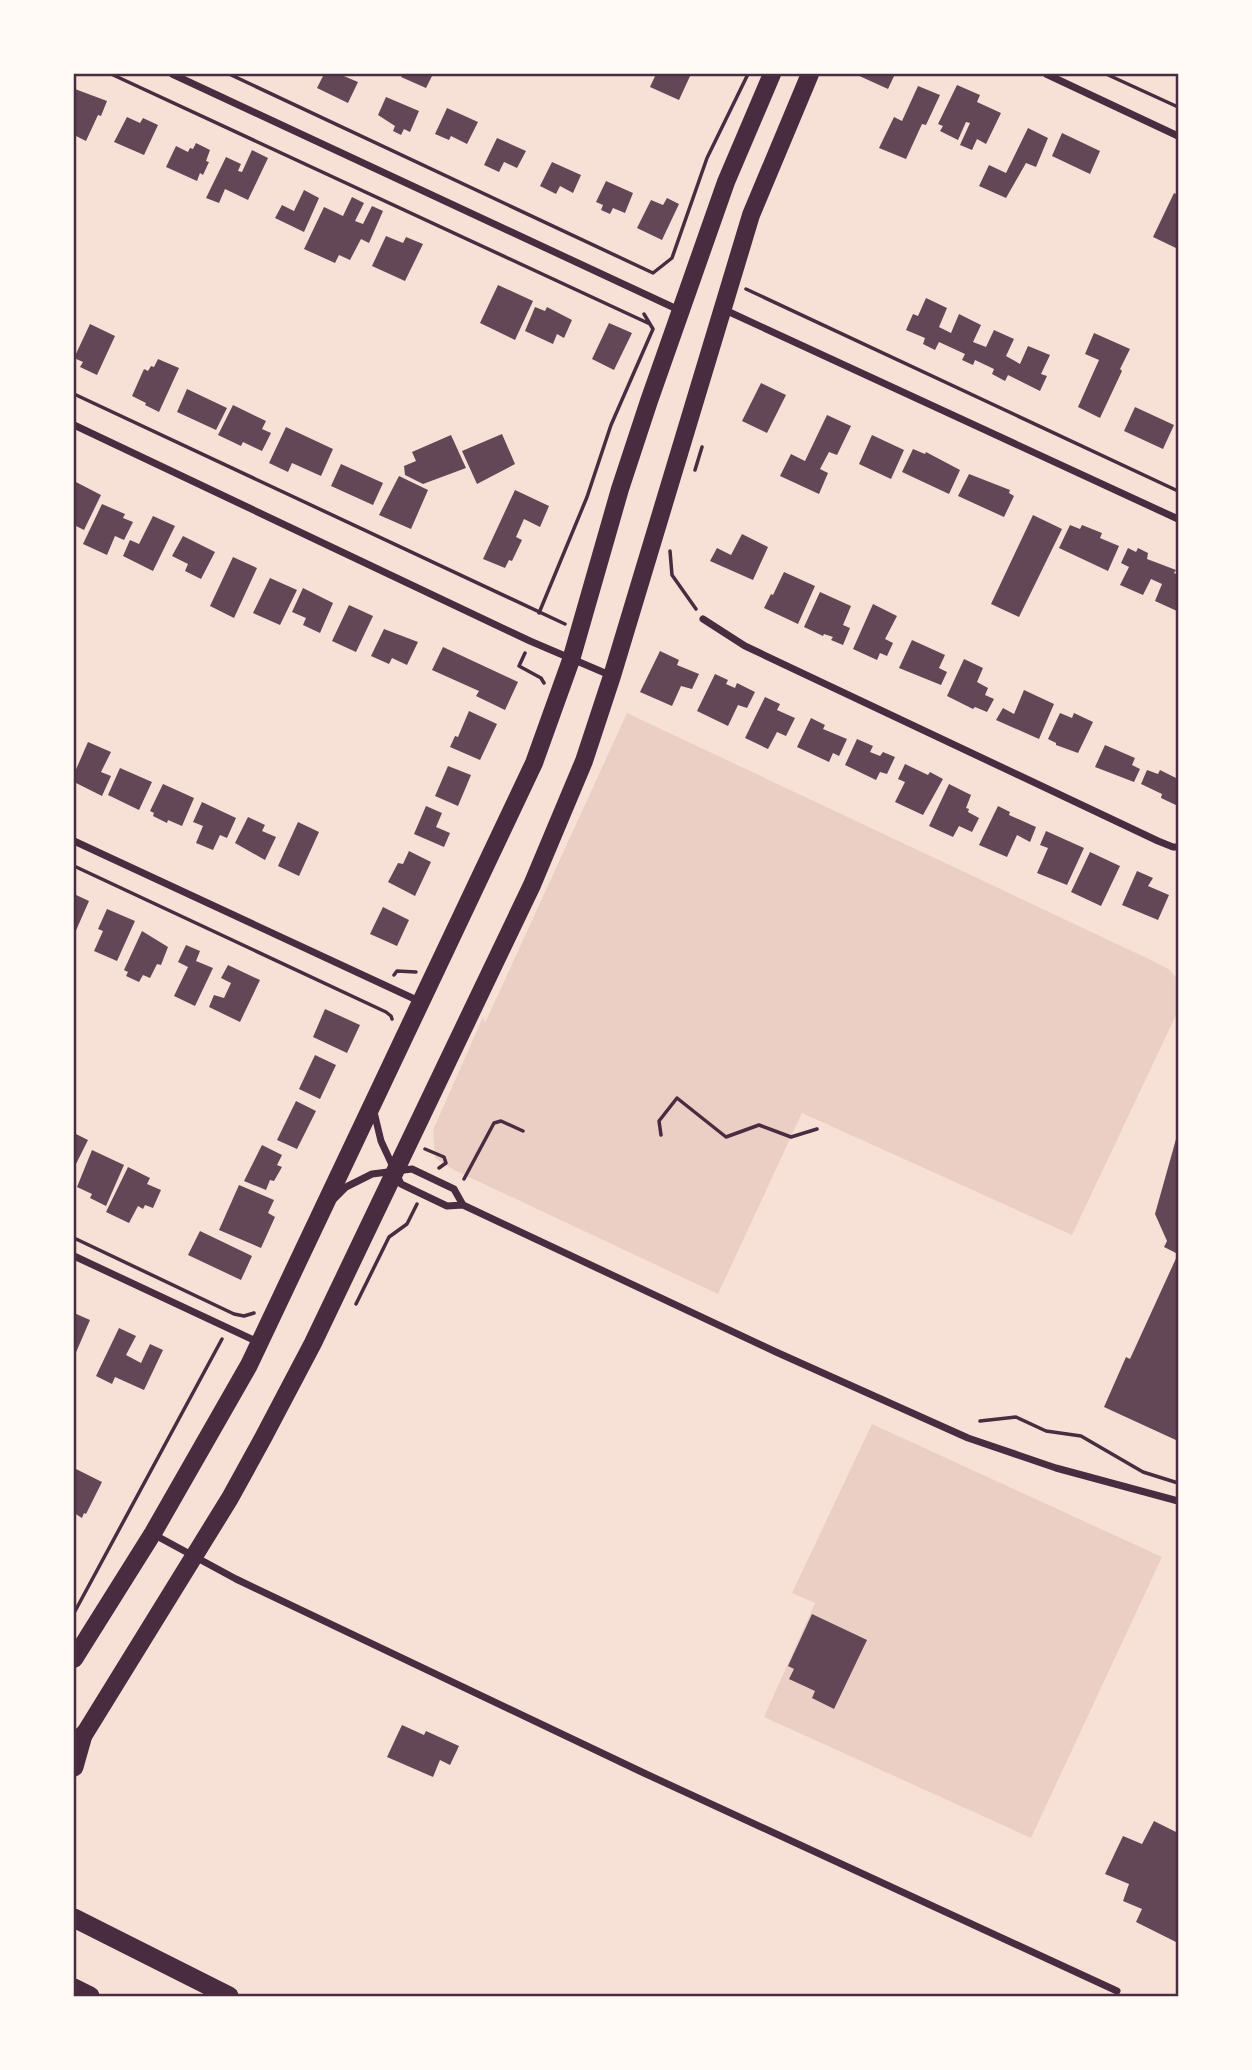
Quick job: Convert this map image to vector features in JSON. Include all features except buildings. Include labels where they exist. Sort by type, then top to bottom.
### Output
[{"type":"highway","points":[[74,1767],[78,1743]]},
{"type":"highway","points":[[74,1918],[229,1997]]},
{"type":"highway","points":[[74,1988],[90,1997]]},
{"type":"main road","points":[[74,1659],[153,1533],[260,1343],[534,763],[571,660],[620,489],[681,311],[726,182],[772,74]]},
{"type":"main road","points":[[78,1743],[230,1498],[282,1403],[532,885],[584,761],[612,676],[751,215],[810,74]]},
{"type":"street","points":[[172,74],[681,311]]},
{"type":"street","points":[[1046,74],[1178,136]]},
{"type":"street","points":[[723,309],[1178,519]]},
{"type":"street","points":[[74,425],[530,641],[612,676]]},
{"type":"street","points":[[703,619],[745,646],[1158,841],[1178,847]]},
{"type":"street","points":[[74,841],[421,1003]]},
{"type":"street","points":[[373,1105],[381,1141],[401,1184],[408,1189],[447,1206],[463,1205],[776,1352],[968,1438],[1056,1468],[1178,1501]]},
{"type":"street","points":[[323,1211],[346,1186],[372,1174],[412,1169],[454,1189],[463,1205]]},
{"type":"street","points":[[74,1256],[260,1343]]},
{"type":"street","points":[[153,1533],[236,1579],[646,1774],[1117,1991]]},
{"type":"path","points":[[111,74],[650,324]]},
{"type":"path","points":[[229,74],[653,273],[672,258],[707,158],[748,74]]},
{"type":"path","points":[[1106,74],[1178,107]]},
{"type":"path","points":[[745,289],[1178,491]]},
{"type":"path","points":[[539,614],[587,497],[611,425],[653,330],[644,314]]},
{"type":"path","points":[[74,394],[539,614],[580,630]]},
{"type":"path","points":[[694,473],[705,437]]},
{"type":"path","points":[[670,547],[671,575],[703,619]]},
{"type":"path","points":[[530,641],[519,666],[541,678],[546,688]]},
{"type":"path","points":[[74,866],[386,1012],[391,1016],[393,1024]]},
{"type":"path","points":[[387,986],[397,971],[415,973],[420,970]]},
{"type":"path","points":[[661,1135],[659,1121],[677,1098],[726,1137],[759,1125],[791,1137],[817,1129]]},
{"type":"path","points":[[464,1179],[494,1123],[501,1121],[523,1131]]},
{"type":"path","points":[[74,1238],[238,1316],[251,1314],[260,1308]]},
{"type":"path","points":[[74,1613],[229,1328]]},
{"type":"path","points":[[980,1421],[1016,1417],[1046,1431],[1081,1436],[1143,1472],[1178,1483]]},
{"type":"shaded area","points":[[627,713],[1170,970],[1178,980],[1178,1011],[1072,1235],[802,1113],[718,1294],[454,1170],[435,1158],[433,1130],[483,1017],[485,1023]]},
{"type":"shaded area","points":[[872,1424],[1162,1557],[1031,1838],[764,1717],[815,1603],[792,1593]]}]
